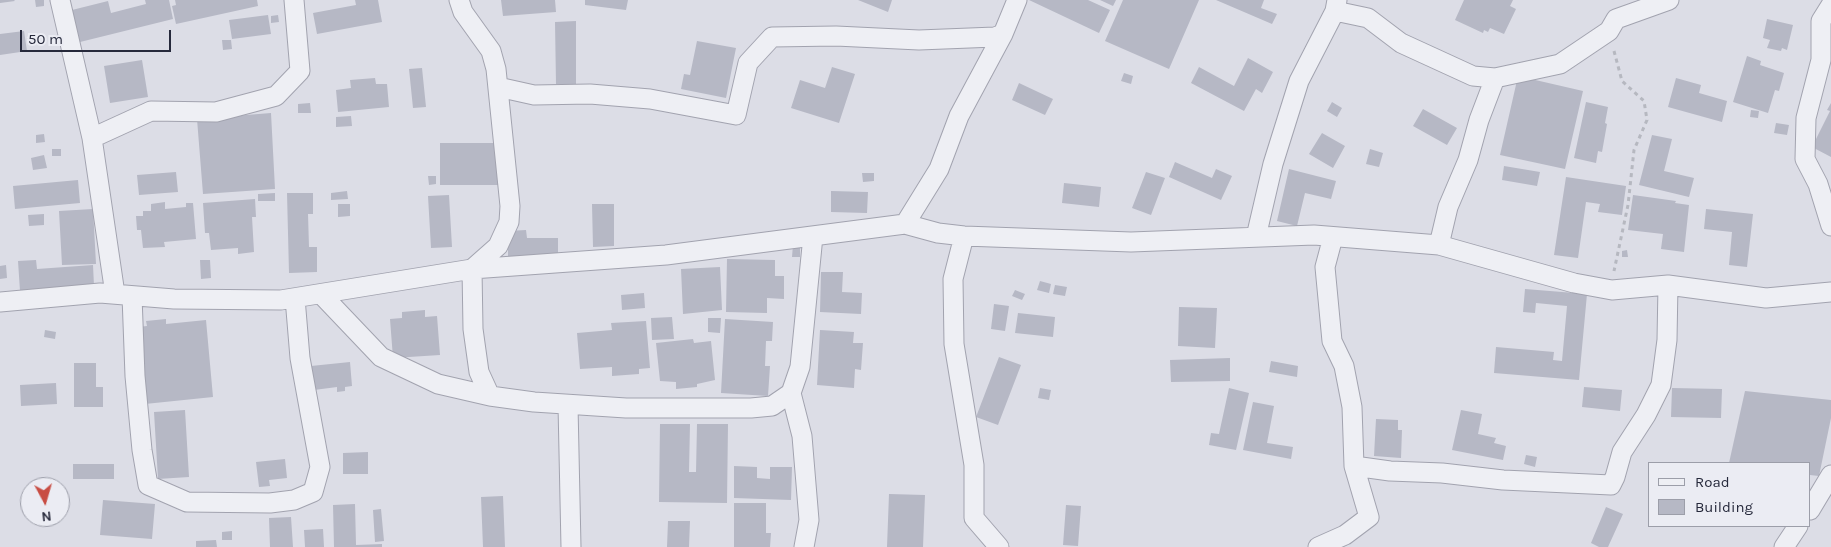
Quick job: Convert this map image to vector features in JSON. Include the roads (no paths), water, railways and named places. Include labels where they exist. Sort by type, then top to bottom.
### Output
[{"type":"street","points":[[60,0],[92,138],[124,295],[135,376],[142,450],[148,484],[187,502],[270,503],[294,500],[313,492],[320,467],[300,358],[295,298]]},
{"type":"street","points":[[92,138],[151,111],[216,112],[276,96],[300,71],[294,0]]},
{"type":"street","points":[[459,0],[463,12],[491,51],[498,87],[510,206],[509,222],[498,246],[472,269],[473,329],[479,372],[490,396]]},
{"type":"street","points":[[905,224],[939,169],[959,116],[1003,34],[1017,0]]},
{"type":"street","points":[[1256,236],[1273,164],[1299,81],[1336,6],[1368,18],[1401,43],[1472,76],[1496,78],[1560,64],[1609,31],[1616,20],[1669,0]]},
{"type":"street","points":[[1831,5],[1821,22],[1821,60],[1806,118],[1806,159],[1818,184],[1831,226]]},
{"type":"street","points":[[498,87],[534,95],[590,94],[650,99],[736,115],[748,63],[772,37],[836,36],[919,40],[995,37],[1003,34]]},
{"type":"street","points":[[1439,245],[1448,207],[1468,160],[1479,120],[1496,78]]},
{"type":"street","points":[[0,302],[100,293],[242,300],[295,298],[472,269],[666,255],[905,224],[938,233],[964,236],[1132,242],[1256,236],[1333,237],[1439,245],[1574,283],[1612,290],[1668,285],[1766,298],[1831,292]]},
{"type":"street","points":[[804,547],[810,520],[802,436],[791,394],[800,367],[813,236]]},
{"type":"street","points":[[964,236],[953,279],[954,344],[974,465],[974,518],[999,547]]},
{"type":"street","points":[[1318,547],[1346,535],[1369,517],[1354,466],[1352,407],[1344,366],[1332,341],[1325,267],[1333,237]]},
{"type":"street","points":[[1354,466],[1390,471],[1442,473],[1503,480],[1611,485],[1622,452],[1646,415],[1661,385],[1667,340],[1668,285]]},
{"type":"street","points":[[320,294],[382,357],[438,384],[490,396],[568,405],[626,408],[751,408],[772,406],[791,394]]},
{"type":"street","points":[[568,405],[572,547]]},
{"type":"street","points":[[1811,508],[1831,475]]},
{"type":"street","points":[[1784,547],[1797,527]]}]
